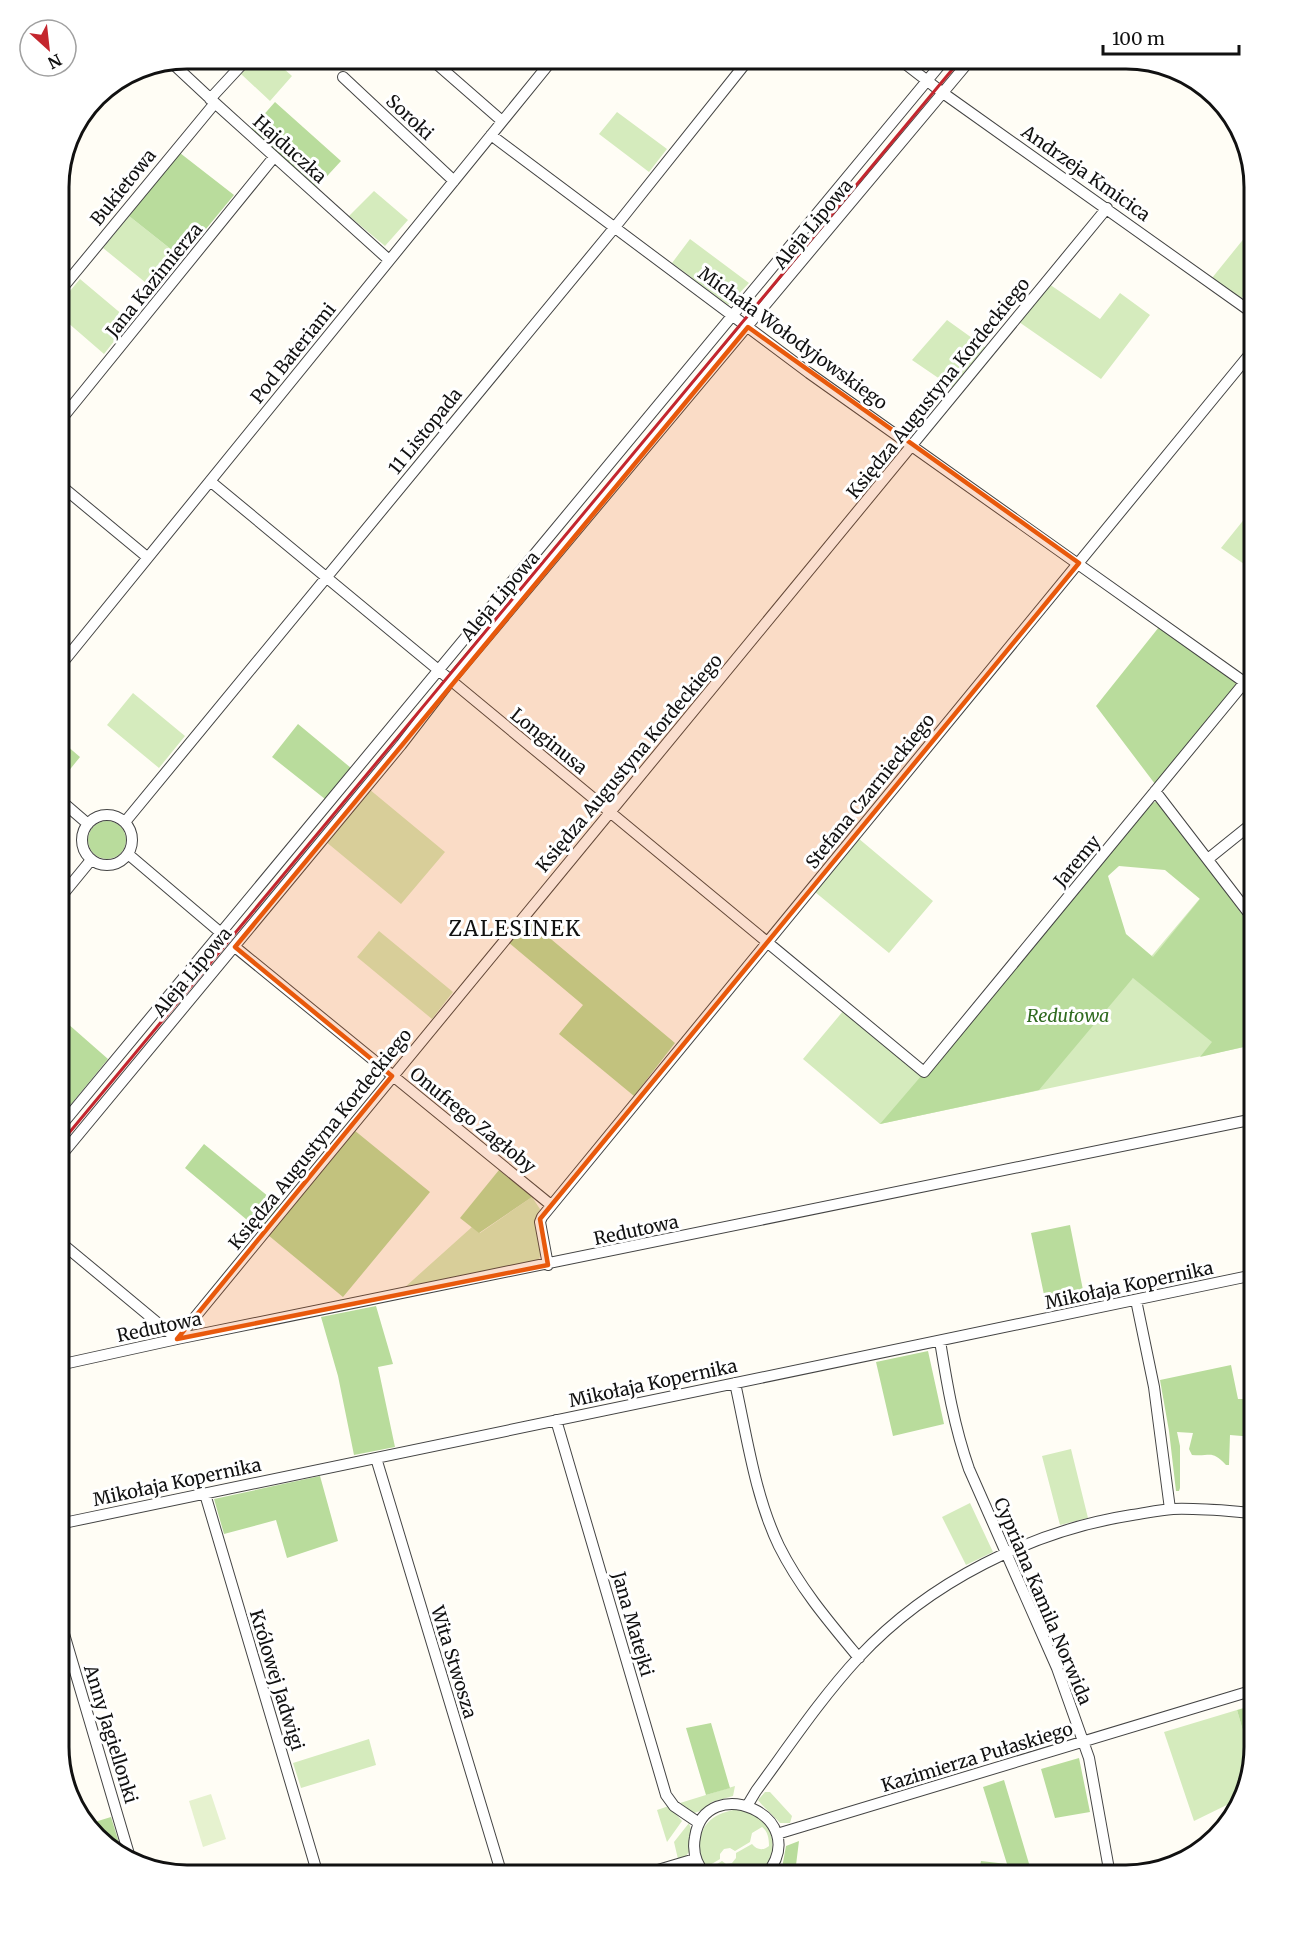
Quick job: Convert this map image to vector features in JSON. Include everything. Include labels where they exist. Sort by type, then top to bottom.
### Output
[{"type":"street","name":"Hajduczka","points":[[179,69],[389,260]]},
{"type":"street","name":"Bukietowa","points":[[69,280],[239,69]]},
{"type":"street","points":[[443,69],[502,122]]},
{"type":"street","name":"Pod Bateriami","points":[[69,654],[543,69]]},
{"type":"street","name":"11 Listopada","points":[[124,822],[615,227],[741,69]]},
{"type":"street","name":"Andrzeja Kmicica","points":[[913,69],[1244,307]]},
{"type":"street","name":"Aleja Lipowa","points":[[69,1116],[936,69]]},
{"type":"street","name":"Aleja Lipowa","points":[[69,1146],[401,745],[451,680],[963,69]]},
{"type":"street","name":"Soroki","points":[[343,77],[454,181]]},
{"type":"street","name":"Michała Wołodyjowskiego","points":[[491,135],[748,327],[1244,682]]},
{"type":"street","name":"Jana Kazimierza","points":[[69,410],[274,157]]},
{"type":"street","name":"Księdza Augustyna Kordeckiego","points":[[177,1339],[1107,208]]},
{"type":"street","name":"Stefana Czarnieckiego","points":[[548,1265],[540,1222],[551,1205],[1244,361]]},
{"type":"street","name":"Longinusa","points":[[210,481],[924,1072]]},
{"type":"street","points":[[69,492],[147,557]]},
{"type":"street","name":"Jaremy","points":[[924,1072],[1155,791],[1244,693]]},
{"type":"street","points":[[1155,791],[1244,907]]},
{"type":"street","points":[[69,808],[88,824]]},
{"type":"street","points":[[110,815],[124,822],[130,832],[132,843],[128,854],[119,862],[111,865],[91,860],[82,844],[83,834],[88,824],[94,819],[110,815]]},
{"type":"street","points":[[1208,859],[1244,830]]},
{"type":"street","points":[[128,854],[221,933]]},
{"type":"street","points":[[69,887],[91,860]]},
{"type":"street","name":"Onufrego Zagłoby","points":[[235,947],[551,1205]]},
{"type":"street","name":"Redutowa","points":[[69,1363],[1244,1121]]},
{"type":"street","points":[[69,1249],[177,1339]]},
{"type":"street","name":"Mikołaja Kopernika","points":[[69,1522],[1244,1277]]},
{"type":"street","points":[[1136,1300],[1154,1387],[1170,1509]]},
{"type":"street","name":"Cypriana Kamila Norwida","points":[[940,1341],[958,1437],[969,1468],[1057,1668],[1089,1758],[1108,1865]]},
{"type":"street","points":[[735,1383],[760,1491],[778,1544],[796,1578],[816,1607],[858,1658]]},
{"type":"street","name":"Jana Matejki","points":[[556,1420],[666,1795],[674,1806],[699,1823]]},
{"type":"street","name":"Wita Stwosza","points":[[376,1458],[499,1865]]},
{"type":"street","name":"Królowej Jadwigi","points":[[205,1494],[315,1865]]},
{"type":"street","points":[[747,1806],[824,1699],[858,1658],[915,1605],[948,1584],[1031,1542],[1089,1523],[1170,1509],[1244,1513]]},
{"type":"street","name":"Anny Jagiellonki","points":[[69,1654],[127,1849]]},
{"type":"street","name":"Kazimierza Pułaskiego","points":[[777,1834],[1244,1693]]},
{"type":"street","points":[[699,1865],[695,1859],[694,1845],[699,1823],[721,1806],[735,1804],[759,1810],[770,1820],[777,1834],[778,1848],[773,1865]]},
{"type":"street","points":[[675,1865],[695,1859]]},
{"type":"highlighted area","points":[[748,327],[1079,563],[540,1219],[548,1265],[177,1339],[392,1076],[235,947]]},
{"type":"green space","points":[[246,69],[284,69],[292,76],[270,101],[241,74]]},
{"type":"green space","points":[[275,102],[341,161],[317,187],[251,129]]},
{"type":"green space","points":[[617,112],[667,149],[649,172],[599,134]]},
{"type":"green space","points":[[180,153],[234,195],[182,258],[129,216]]},
{"type":"green space","points":[[374,191],[408,220],[385,246],[349,216]]},
{"type":"green space","points":[[129,216],[182,258],[156,291],[103,248]]},
{"type":"green space","points":[[1244,238],[1244,295],[1241,299],[1212,278]]},
{"type":"green space","points":[[690,239],[749,283],[728,305],[672,263]]},
{"type":"green space","points":[[80,279],[130,321],[104,354],[69,324],[69,292]]},
{"type":"green space","points":[[1049,284],[1100,319],[1120,293],[1150,315],[1101,379],[1019,322]]},
{"type":"green space","points":[[947,320],[986,348],[953,388],[912,360]]},
{"type":"green space","points":[[1244,519],[1244,564],[1221,548]]},
{"type":"green space","points":[[1159,627],[1239,684],[1155,784],[1096,706]]},
{"type":"green space","points":[[133,693],[185,736],[159,768],[107,725]]},
{"type":"green space","points":[[298,724],[351,768],[325,799],[272,757]]},
{"type":"green space","points":[[69,748],[80,757],[69,771]]},
{"type":"green space","points":[[369,789],[445,852],[401,904],[325,841]]},
{"type":"green space","name":"Redutowa","points":[[1155,802],[1160,803],[1244,917],[1244,1047],[1200,1057],[1212,1042],[1133,978],[1039,1090],[880,1124],[922,1075],[925,1077],[1149,805]],"holes":[[[1119,866],[1165,870],[1200,899],[1153,957],[1126,934],[1108,876]]]},
{"type":"green space","points":[[107,821],[120,827],[126,840],[120,853],[107,859],[94,853],[88,840],[94,827]]},
{"type":"green space","points":[[858,838],[933,901],[889,953],[815,892]]},
{"type":"green space","name":"Redutowa","points":[[1217,878],[1244,914],[1244,1047],[880,1124],[803,1059],[844,1010],[926,1077],[1133,978]]},
{"type":"green space","points":[[527,919],[675,1043],[634,1096],[559,1034],[583,1005],[508,942]]},
{"type":"green space","points":[[379,931],[453,992],[432,1019],[357,957]]},
{"type":"green space","points":[[69,1025],[108,1059],[69,1107]]},
{"type":"green space","points":[[354,1130],[430,1192],[343,1297],[268,1235]]},
{"type":"green space","points":[[204,1144],[280,1206],[259,1230],[185,1168]]},
{"type":"green space","points":[[499,1170],[532,1197],[479,1233],[460,1218]]},
{"type":"green space","points":[[532,1197],[540,1209],[539,1260],[404,1288],[472,1227],[480,1233]]},
{"type":"green space","points":[[1070,1225],[1085,1300],[1047,1309],[1031,1233]]},
{"type":"green space","points":[[376,1306],[393,1364],[378,1367],[395,1447],[354,1455],[338,1376],[321,1317]]},
{"type":"green space","points":[[928,1351],[944,1424],[893,1436],[876,1362]]},
{"type":"green space","points":[[1231,1365],[1238,1399],[1244,1399],[1244,1436],[1230,1435],[1229,1465],[1214,1455],[1192,1455],[1189,1449],[1193,1433],[1177,1432],[1180,1446],[1179,1491],[1176,1491],[1160,1380]]},
{"type":"green space","points":[[1071,1449],[1088,1518],[1060,1525],[1042,1456]]},
{"type":"green space","points":[[320,1476],[338,1541],[287,1558],[276,1520],[224,1534],[214,1499]]},
{"type":"green space","points":[[970,1503],[993,1552],[966,1565],[942,1517]]},
{"type":"green space","points":[[1244,1708],[1244,1734],[1237,1710]]},
{"type":"green space","points":[[1237,1710],[1244,1734],[1243,1763],[1240,1778],[1229,1804],[1194,1821],[1164,1732]]},
{"type":"green space","points":[[711,1723],[730,1788],[706,1795],[686,1728]]},
{"type":"green space","points":[[369,1739],[376,1765],[301,1788],[293,1763]]},
{"type":"green space","points":[[1079,1758],[1090,1812],[1055,1818],[1041,1769]]},
{"type":"green space","points":[[1004,1780],[1029,1865],[980,1865],[981,1861],[1007,1864],[983,1787]]},
{"type":"green space","points":[[735,1786],[733,1796],[712,1802],[703,1810],[694,1813],[680,1803]]},
{"type":"green space","points":[[765,1792],[770,1792],[792,1816],[790,1823],[780,1823],[760,1803],[758,1800]]},
{"type":"green space","points":[[211,1794],[226,1839],[203,1847],[189,1801]]},
{"type":"green space","points":[[669,1806],[682,1821],[667,1842],[657,1810]]},
{"type":"green space","points":[[740,1809],[754,1813],[768,1826],[772,1852],[767,1865],[715,1865],[722,1861],[726,1864],[732,1863],[736,1858],[736,1853],[752,1844],[760,1849],[769,1846],[767,1833],[762,1827],[752,1833],[750,1842],[735,1851],[730,1848],[724,1849],[720,1854],[720,1859],[710,1865],[704,1865],[700,1845],[704,1828],[718,1815]]},
{"type":"green space","points":[[111,1817],[119,1844],[103,1831],[95,1822]]},
{"type":"green space","points":[[689,1823],[691,1829],[689,1852],[685,1857],[678,1859],[674,1842]]},
{"type":"green space","points":[[799,1841],[796,1865],[783,1865],[786,1846]]},
{"type":"railway","points":[[69,1133],[953,69]]},
{"type":"district","name":"ZALESINEK","points":[[515,928]]}]
